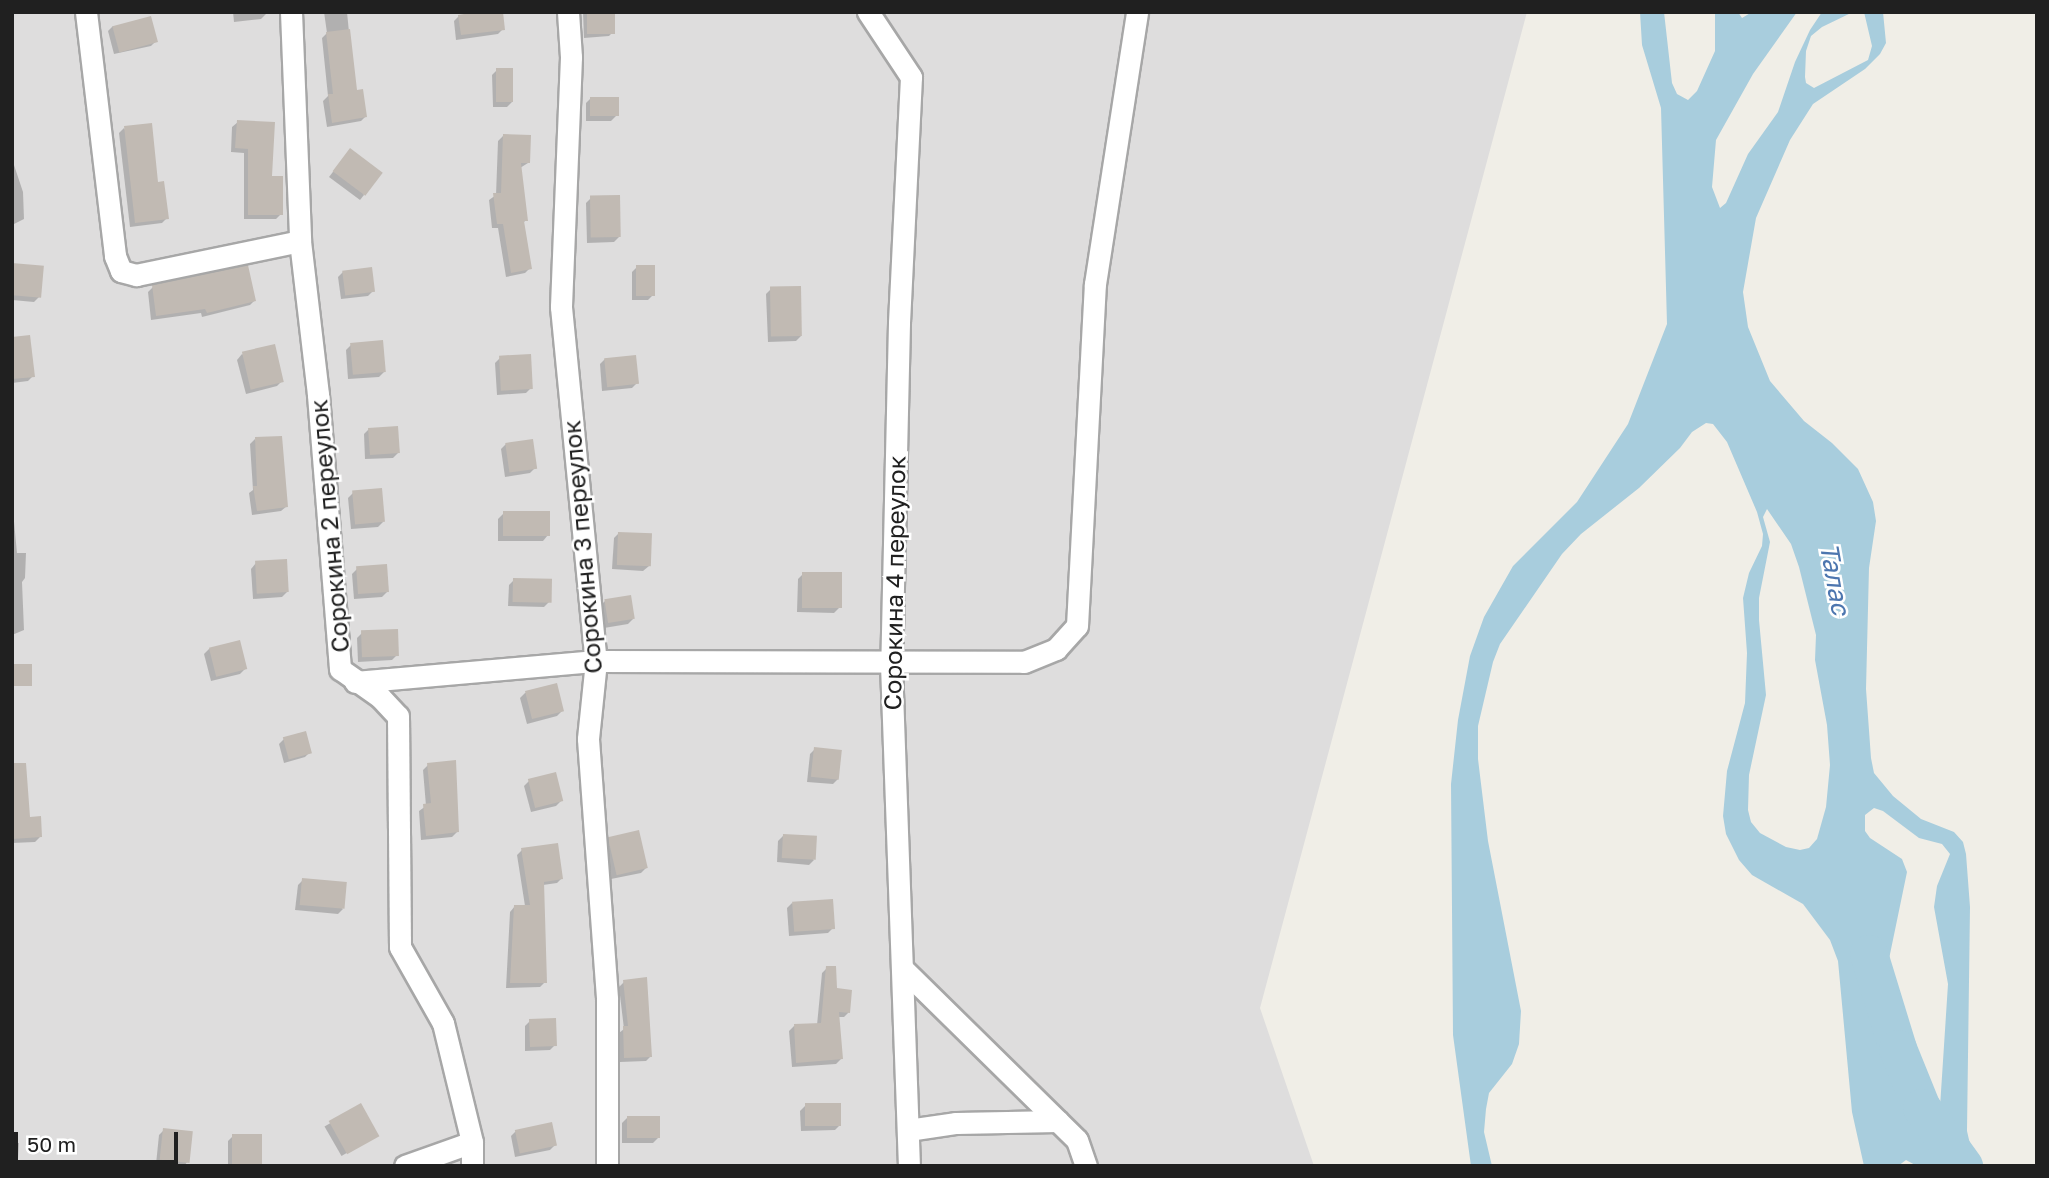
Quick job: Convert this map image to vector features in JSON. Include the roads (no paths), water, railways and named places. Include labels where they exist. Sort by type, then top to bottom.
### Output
[{"type":"street","points":[[86,12],[115,256],[121,271],[136,275],[300,240]]},
{"type":"street","name":"Сорокина 2 переулок","points":[[291,12],[300,240],[318,395],[340,669],[380,697],[398,716],[400,947],[443,1023],[472,1142],[472,1166]]},
{"type":"street","name":"Сорокина 3 переулок","points":[[568,12],[570,57],[561,307],[596,661],[588,739],[607,999],[607,1166]]},
{"type":"street","name":"Сорокина 4 переулок","points":[[868,12],[911,77],[899,323],[891,664],[909,1166]]},
{"type":"street","points":[[355,682],[596,661],[891,664],[1024,662],[1056,649],[1077,626],[1095,284],[1136,12]]},
{"type":"street","points":[[902,968],[1077,1140],[1086,1166]]},
{"type":"street","points":[[908,1130],[956,1123],[1058,1121]]},
{"type":"street","points":[[405,1166],[472,1142]]},
{"type":"water","points":[[1640,12],[1664,12],[1672,83],[1677,94],[1688,100],[1697,91],[1715,51],[1715,12],[1738,12],[1742,18],[1752,12],[1797,12],[1753,74],[1716,140],[1712,187],[1720,208],[1726,203],[1748,154],[1778,112],[1795,62],[1822,12],[1853,12],[1822,27],[1811,36],[1806,51],[1805,77],[1806,83],[1814,88],[1868,60],[1872,46],[1864,12],[1883,12],[1886,43],[1880,54],[1865,69],[1813,104],[1790,140],[1756,218],[1743,292],[1748,327],[1770,381],[1804,421],[1832,443],[1858,469],[1873,502],[1876,521],[1869,568],[1866,689],[1871,758],[1874,773],[1893,796],[1921,819],[1954,832],[1963,842],[1970,907],[1967,1131],[1975,1166],[1917,1166],[1906,1160],[1898,1166],[1864,1166],[1852,1112],[1838,961],[1830,940],[1803,904],[1752,875],[1739,860],[1726,834],[1723,816],[1727,771],[1745,703],[1747,653],[1743,598],[1749,573],[1762,546],[1763,534],[1757,512],[1727,442],[1713,424],[1706,423],[1692,432],[1680,448],[1639,488],[1581,534],[1562,554],[1500,644],[1493,662],[1478,726],[1478,759],[1488,841],[1521,1011],[1519,1044],[1512,1064],[1489,1093],[1486,1109],[1484,1132],[1492,1166],[1471,1166],[1453,1035],[1451,784],[1458,720],[1470,656],[1484,617],[1513,566],[1577,502],[1628,424],[1667,324],[1661,108],[1642,45]],"holes":[[[1767,509],[1791,544],[1799,567],[1816,635],[1815,660],[1827,725],[1830,765],[1826,807],[1817,839],[1809,848],[1800,850],[1786,847],[1760,833],[1751,822],[1748,810],[1749,775],[1766,695],[1759,598],[1770,542],[1763,517]],[[1874,808],[1883,811],[1919,838],[1942,844],[1950,854],[1937,886],[1934,907],[1948,984],[1940,1107],[1934,1117],[1921,1107],[1901,1063],[1885,1014],[1883,988],[1907,872],[1902,859],[1870,838],[1865,831],[1865,815]]]},
{"type":"waterway","name":"Талас","points":[[1869,954],[1898,1049],[1922,1108],[1964,1166]]}]
